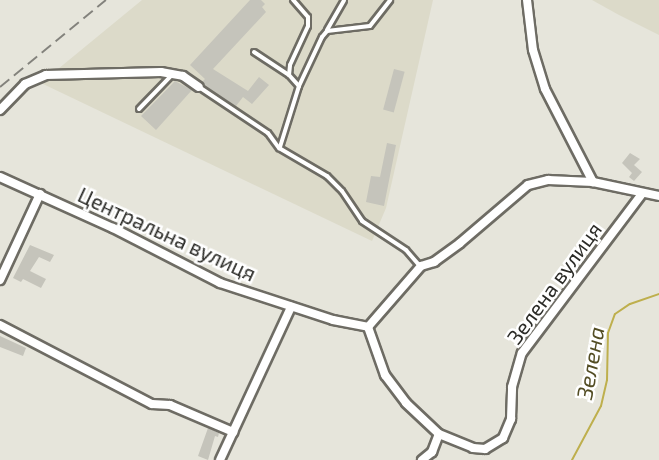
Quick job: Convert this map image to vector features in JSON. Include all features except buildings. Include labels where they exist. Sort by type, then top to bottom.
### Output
[{"type":"street","points":[[527,0],[533,50],[545,89],[592,182]]},
{"type":"street","points":[[0,110],[25,84],[46,75],[174,73],[199,87]]},
{"type":"street","name":"Центральна вулиця","points":[[0,177],[40,194],[220,283],[350,326],[368,327]]},
{"type":"street","points":[[422,460],[432,452],[439,434],[406,403],[385,375],[368,327],[421,266],[434,262],[460,243],[528,185],[548,180],[592,182],[659,196]]},
{"type":"street","points":[[0,280],[40,194]]},
{"type":"street","name":"Зелена вулиця","points":[[439,434],[473,448],[485,449],[503,438],[511,419],[512,387],[522,353],[642,194]]},
{"type":"street","points":[[220,460],[291,307]]},
{"type":"street","points":[[0,325],[152,404],[170,405],[233,432]]},
{"type":"lane","points":[[289,75],[290,65],[308,26],[308,17],[293,0]]},
{"type":"lane","points":[[279,148],[299,86],[344,0]]},
{"type":"lane","points":[[327,31],[370,26],[390,0]]},
{"type":"lane","points":[[254,52],[289,75],[299,86]]},
{"type":"lane","points":[[139,109],[174,73]]},
{"type":"lane","points":[[199,87],[268,133],[279,148],[327,176],[342,191],[362,221],[406,250],[421,266]]},
{"type":"shaded area","points":[[142,0],[433,0],[386,208],[372,241],[41,83]]},
{"type":"shaded area","points":[[592,0],[659,0],[659,35],[619,15]]},
{"type":"waterway","name":"Зелена","points":[[572,460],[601,406],[607,380],[608,333],[615,314],[630,304],[659,294]]},
{"type":"railway","points":[[0,87],[106,0]]}]
